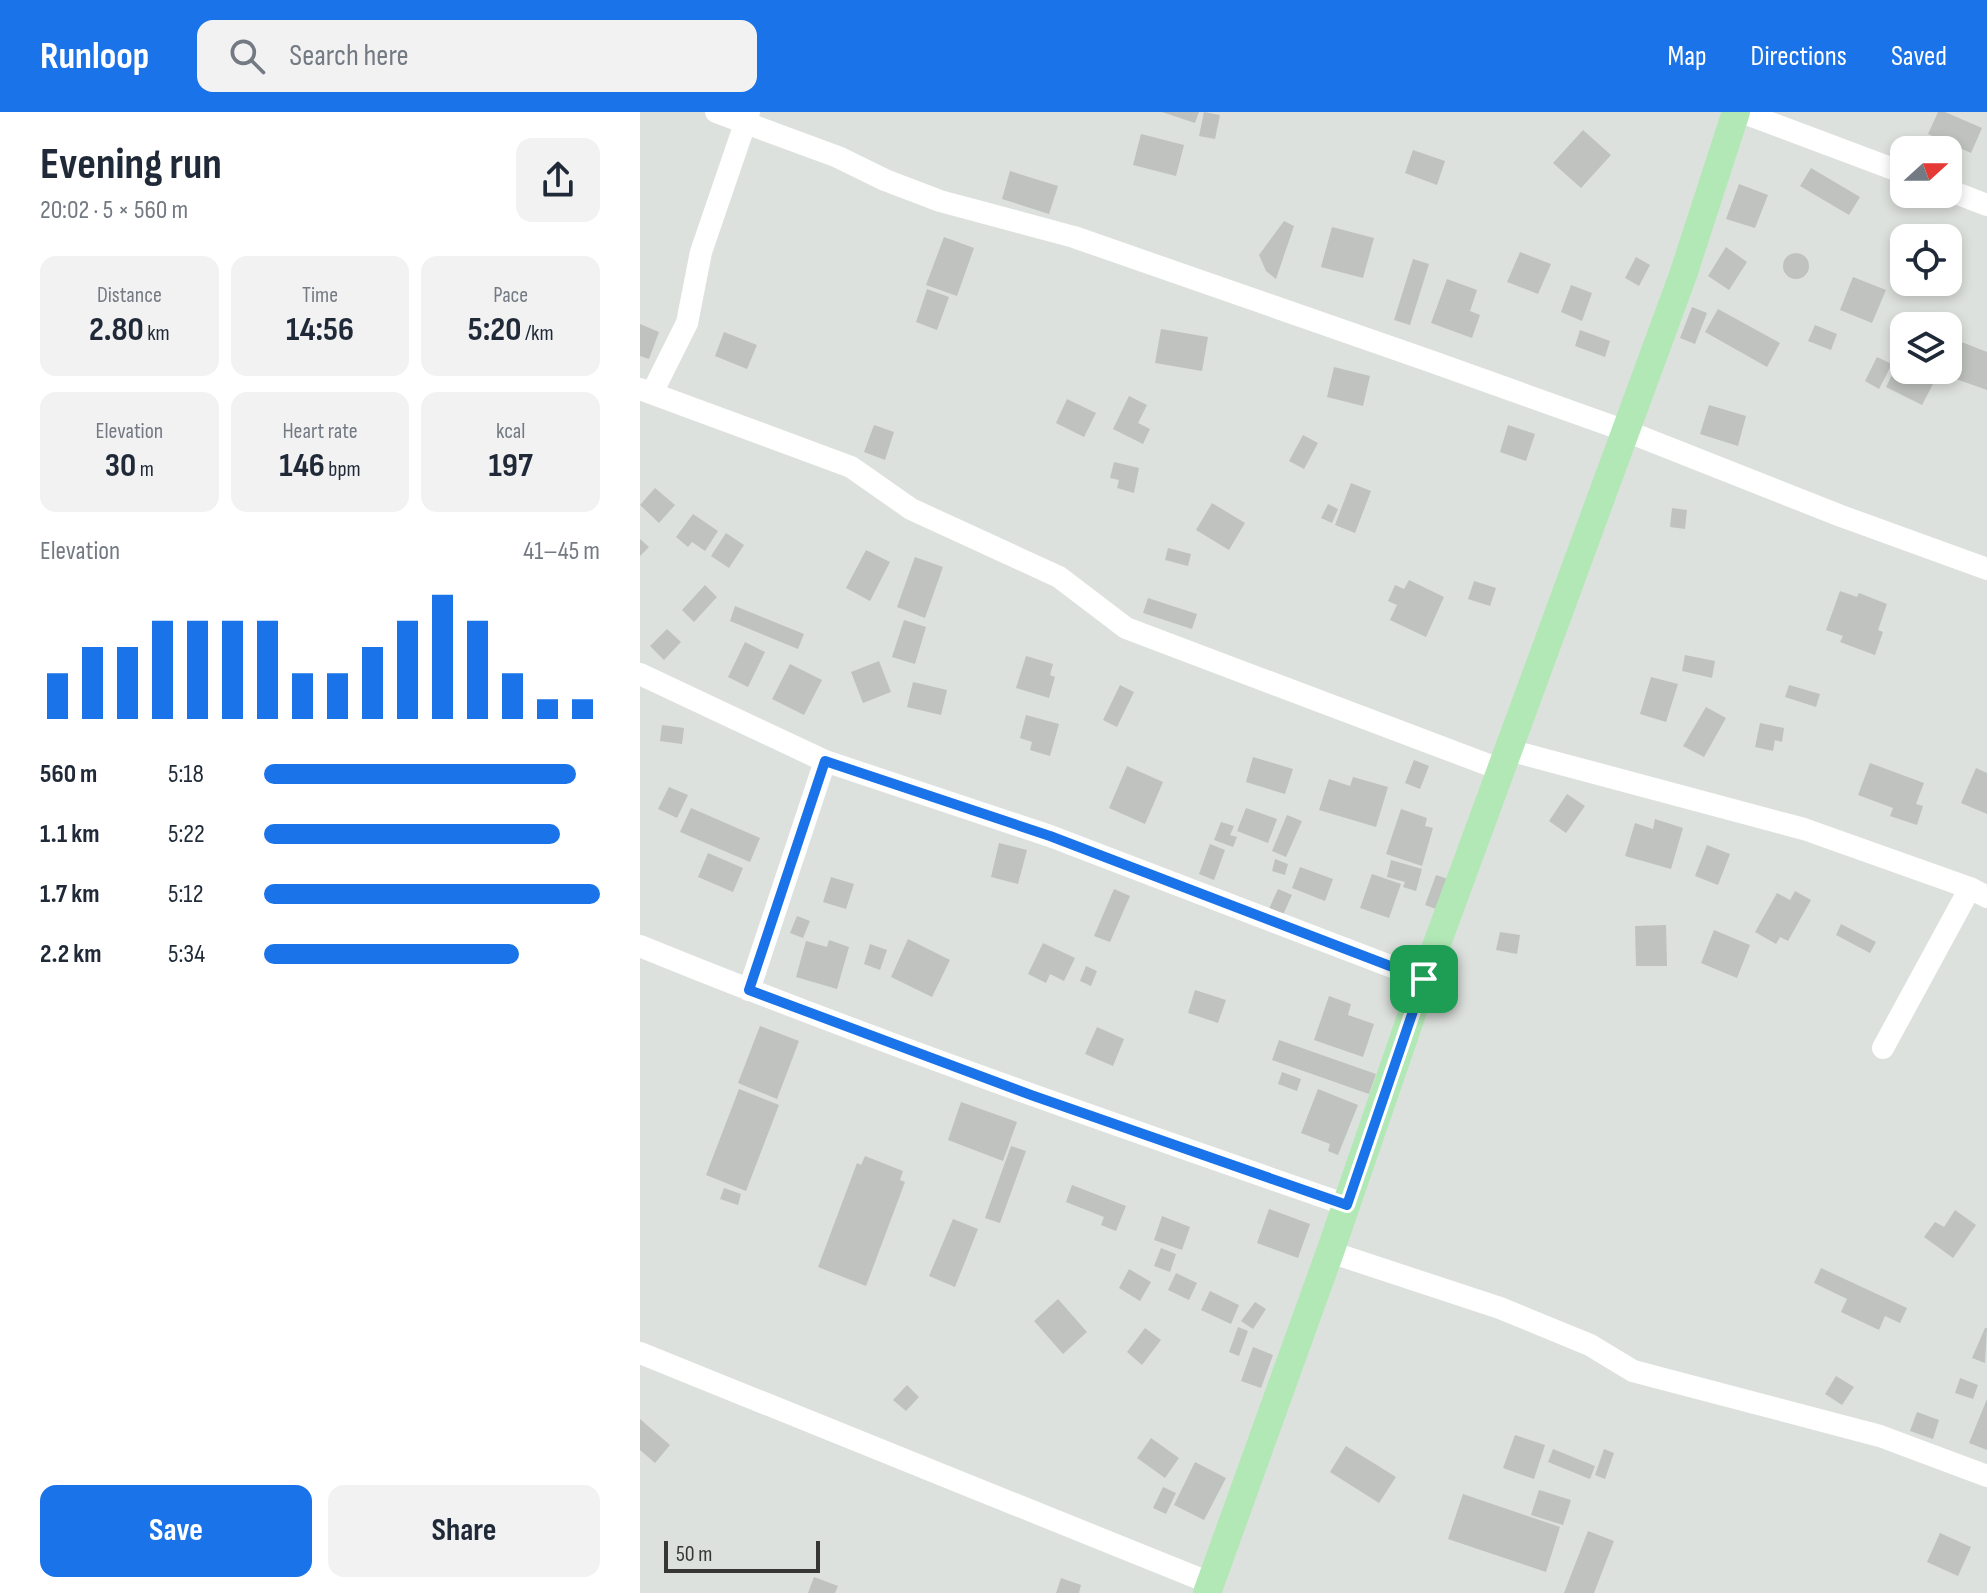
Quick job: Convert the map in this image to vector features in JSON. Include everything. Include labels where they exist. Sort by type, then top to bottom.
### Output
[{"type":"main road","points":[[1208,1588],[1347,1205],[1424,979],[1683,275],[1738,112]]},
{"type":"street","points":[[716,112],[747,117],[885,180],[940,201],[1074,237],[1626,431],[1841,516],[1987,569]]},
{"type":"street","points":[[1738,112],[1890,168]]},
{"type":"street","points":[[747,117],[701,252],[687,323],[646,391],[851,467],[911,509],[1059,577],[1126,628],[1506,760],[1804,829],[1979,892],[1883,1048]]},
{"type":"street","points":[[1962,195],[1987,205]]},
{"type":"street","points":[[640,674],[825,761],[1050,836],[1424,979]]},
{"type":"street","points":[[749,990],[825,761]]},
{"type":"street","points":[[640,946],[1031,1095],[1347,1205]]},
{"type":"street","points":[[1330,1252],[1500,1308],[1590,1345],[1633,1371],[1880,1436],[1987,1476]]},
{"type":"street","points":[[640,1353],[1208,1588]]},
{"type":"building","points":[[1162,112],[1199,112],[1195,123]]},
{"type":"building","points":[[1204,112],[1220,115],[1215,139],[1199,136]]},
{"type":"building","points":[[1938,112],[1982,128],[1971,153],[1962,149],[1962,136],[1928,134]]},
{"type":"building","points":[[1583,130],[1611,155],[1581,188],[1553,163]]},
{"type":"building","points":[[1141,134],[1184,145],[1176,176],[1133,165]]},
{"type":"building","points":[[1413,150],[1445,161],[1437,185],[1405,173]]},
{"type":"building","points":[[1811,168],[1860,197],[1849,215],[1800,186]]},
{"type":"building","points":[[1010,171],[1058,186],[1049,214],[1002,199]]},
{"type":"building","points":[[1739,184],[1768,195],[1755,228],[1726,219]]},
{"type":"building","points":[[1284,221],[1294,226],[1276,279],[1266,271],[1259,255]]},
{"type":"building","points":[[1332,227],[1374,238],[1363,278],[1321,267]]},
{"type":"building","points":[[944,237],[974,248],[957,296],[926,285]]},
{"type":"building","points":[[1726,247],[1747,262],[1729,290],[1708,276]]},
{"type":"building","points":[[1520,252],[1551,264],[1538,294],[1507,282]]},
{"type":"building","points":[[1796,253],[1805,257],[1809,266],[1805,275],[1796,279],[1787,275],[1783,266],[1787,257]]},
{"type":"building","points":[[1636,257],[1650,265],[1639,286],[1625,278]]},
{"type":"building","points":[[1413,259],[1429,264],[1410,325],[1394,320]]},
{"type":"building","points":[[1853,277],[1886,290],[1872,323],[1840,310]]},
{"type":"building","points":[[1447,279],[1477,290],[1470,311],[1480,315],[1472,338],[1431,323]]},
{"type":"building","points":[[1571,285],[1592,293],[1582,321],[1561,312]]},
{"type":"building","points":[[927,289],[949,297],[937,330],[916,322]]},
{"type":"building","points":[[1692,307],[1707,313],[1695,344],[1680,338]]},
{"type":"building","points":[[1718,309],[1780,343],[1767,367],[1705,332]]},
{"type":"building","points":[[640,324],[659,332],[649,359],[640,356]]},
{"type":"building","points":[[1815,325],[1837,334],[1831,350],[1808,341]]},
{"type":"building","points":[[1161,329],[1208,337],[1202,371],[1155,363]]},
{"type":"building","points":[[1580,330],[1610,341],[1605,357],[1575,346]]},
{"type":"building","points":[[724,332],[757,345],[747,369],[715,356]]},
{"type":"building","points":[[1962,342],[1987,352],[1987,390],[1962,381]]},
{"type":"building","points":[[1877,357],[1890,363],[1879,389],[1865,381]]},
{"type":"building","points":[[1334,367],[1370,376],[1363,406],[1327,397]]},
{"type":"building","points":[[1890,379],[1890,384],[1933,384],[1922,405],[1886,387]]},
{"type":"building","points":[[1129,396],[1147,405],[1138,423],[1150,429],[1143,444],[1113,429]]},
{"type":"building","points":[[1067,399],[1096,413],[1084,437],[1056,423]]},
{"type":"building","points":[[1709,405],[1746,416],[1738,446],[1700,434]]},
{"type":"building","points":[[874,425],[894,432],[885,460],[864,452]]},
{"type":"building","points":[[1508,425],[1535,434],[1526,461],[1500,452]]},
{"type":"building","points":[[1303,435],[1318,443],[1304,469],[1289,461]]},
{"type":"building","points":[[1114,462],[1139,468],[1134,493],[1117,488],[1119,480],[1110,478]]},
{"type":"building","points":[[1351,483],[1371,491],[1355,533],[1335,525]]},
{"type":"building","points":[[655,488],[675,505],[659,523],[640,505]]},
{"type":"building","points":[[1212,503],[1245,523],[1229,550],[1196,530]]},
{"type":"building","points":[[1328,504],[1338,509],[1332,523],[1321,518]]},
{"type":"building","points":[[1672,508],[1687,510],[1685,529],[1670,527]]},
{"type":"building","points":[[693,514],[718,531],[705,551],[692,542],[688,547],[676,537]]},
{"type":"building","points":[[726,533],[744,545],[729,568],[711,556]]},
{"type":"building","points":[[640,539],[649,547],[640,556]]},
{"type":"building","points":[[1168,548],[1191,554],[1188,566],[1165,560]]},
{"type":"building","points":[[866,550],[890,562],[870,601],[846,588]]},
{"type":"building","points":[[915,557],[943,567],[925,618],[897,607]]},
{"type":"building","points":[[1409,580],[1444,597],[1426,637],[1390,620],[1397,605],[1388,601],[1395,585],[1404,589]]},
{"type":"building","points":[[1474,581],[1496,588],[1490,606],[1468,599]]},
{"type":"building","points":[[705,585],[717,597],[694,622],[682,610]]},
{"type":"building","points":[[1840,591],[1857,597],[1859,593],[1887,604],[1878,630],[1883,632],[1875,655],[1840,642],[1843,636],[1826,630]]},
{"type":"building","points":[[1148,598],[1197,614],[1192,629],[1143,613]]},
{"type":"building","points":[[735,606],[804,634],[798,649],[730,621]]},
{"type":"building","points":[[904,620],[926,627],[915,664],[892,657]]},
{"type":"building","points":[[667,629],[681,642],[664,660],[650,646]]},
{"type":"building","points":[[745,642],[765,652],[748,687],[728,677]]},
{"type":"building","points":[[1685,655],[1715,661],[1712,678],[1682,671]]},
{"type":"building","points":[[1026,656],[1053,664],[1050,675],[1055,677],[1049,698],[1016,688]]},
{"type":"building","points":[[879,661],[891,692],[863,703],[851,672]]},
{"type":"building","points":[[790,664],[822,680],[804,715],[772,699]]},
{"type":"building","points":[[1651,677],[1678,684],[1666,722],[1640,714]]},
{"type":"building","points":[[913,682],[947,690],[941,715],[907,707]]},
{"type":"building","points":[[1120,685],[1134,692],[1117,727],[1103,720]]},
{"type":"building","points":[[1789,685],[1820,694],[1816,707],[1785,697]]},
{"type":"building","points":[[1706,707],[1726,718],[1704,757],[1683,746]]},
{"type":"building","points":[[1026,715],[1059,724],[1050,756],[1030,750],[1032,742],[1020,738]]},
{"type":"building","points":[[1760,723],[1784,728],[1782,742],[1775,740],[1773,751],[1755,747]]},
{"type":"building","points":[[662,725],[684,728],[682,744],[660,741]]},
{"type":"building","points":[[1253,757],[1293,769],[1285,794],[1246,782]]},
{"type":"building","points":[[1414,760],[1429,766],[1420,789],[1405,783]]},
{"type":"building","points":[[1870,763],[1924,783],[1916,804],[1923,806],[1917,825],[1890,816],[1893,808],[1858,795]]},
{"type":"building","points":[[1127,766],[1163,782],[1145,824],[1109,808]]},
{"type":"building","points":[[1976,768],[1987,773],[1987,814],[1961,803]]},
{"type":"building","points":[[1353,777],[1388,787],[1376,827],[1319,810],[1329,779],[1350,786]]},
{"type":"building","points":[[669,787],[688,795],[677,818],[658,809]]},
{"type":"building","points":[[1567,794],[1585,806],[1566,833],[1549,821]]},
{"type":"building","points":[[691,808],[760,838],[750,862],[680,832]]},
{"type":"building","points":[[1246,808],[1277,819],[1268,843],[1237,831]]},
{"type":"building","points":[[1401,809],[1427,818],[1425,826],[1433,828],[1422,866],[1386,854]]},
{"type":"building","points":[[1287,815],[1302,821],[1286,857],[1272,851]]},
{"type":"building","points":[[1655,819],[1683,828],[1671,869],[1625,856],[1635,823],[1653,829]]},
{"type":"building","points":[[1221,822],[1234,826],[1230,835],[1237,837],[1233,847],[1214,840]]},
{"type":"building","points":[[999,843],[1027,850],[1018,884],[991,877]]},
{"type":"building","points":[[1210,844],[1225,850],[1214,880],[1199,874]]},
{"type":"building","points":[[1707,845],[1730,854],[1718,885],[1695,876]]},
{"type":"building","points":[[708,853],[743,868],[733,892],[698,877]]},
{"type":"building","points":[[1275,859],[1288,864],[1285,875],[1272,871]]},
{"type":"building","points":[[1391,860],[1422,869],[1416,891],[1403,887],[1405,882],[1387,877]]},
{"type":"building","points":[[1300,867],[1333,879],[1325,901],[1292,888]]},
{"type":"building","points":[[1372,874],[1401,884],[1389,918],[1360,908]]},
{"type":"building","points":[[1436,875],[1448,879],[1436,909],[1425,905]]},
{"type":"building","points":[[831,877],[854,884],[846,909],[823,902]]},
{"type":"building","points":[[1114,889],[1130,896],[1110,942],[1094,936]]},
{"type":"building","points":[[1278,889],[1292,895],[1282,917],[1268,911]]},
{"type":"building","points":[[1795,891],[1811,900],[1788,941],[1780,937],[1776,944],[1755,932],[1777,893],[1790,900]]},
{"type":"building","points":[[797,916],[810,921],[803,938],[790,933]]},
{"type":"building","points":[[1841,924],[1876,942],[1870,953],[1836,935]]},
{"type":"building","points":[[1666,925],[1667,966],[1636,966],[1635,926]]},
{"type":"building","points":[[1714,930],[1750,945],[1737,978],[1701,963]]},
{"type":"building","points":[[1500,932],[1520,935],[1517,954],[1496,950]]},
{"type":"building","points":[[908,939],[950,960],[932,997],[891,977]]},
{"type":"building","points":[[829,940],[849,947],[837,989],[796,977],[806,941],[827,947]]},
{"type":"building","points":[[1043,943],[1075,958],[1064,981],[1050,974],[1046,983],[1028,974]]},
{"type":"building","points":[[870,944],[887,950],[880,970],[864,964]]},
{"type":"building","points":[[1086,966],[1097,971],[1091,986],[1080,981]]},
{"type":"building","points":[[1195,990],[1226,1000],[1218,1023],[1188,1013]]},
{"type":"building","points":[[1329,996],[1351,1004],[1348,1015],[1374,1024],[1363,1057],[1314,1040]]},
{"type":"building","points":[[760,1026],[799,1041],[777,1099],[738,1083]]},
{"type":"building","points":[[1097,1027],[1124,1039],[1113,1066],[1085,1054]]},
{"type":"building","points":[[1279,1040],[1376,1074],[1369,1094],[1272,1060]]},
{"type":"building","points":[[1282,1072],[1301,1079],[1297,1091],[1278,1084]]},
{"type":"building","points":[[739,1089],[779,1105],[746,1191],[706,1175]]},
{"type":"building","points":[[1318,1089],[1358,1105],[1338,1155],[1328,1151],[1330,1144],[1301,1133]]},
{"type":"building","points":[[961,1102],[1017,1122],[1003,1161],[948,1140]]},
{"type":"building","points":[[1011,1146],[1026,1151],[1000,1223],[985,1218]]},
{"type":"building","points":[[865,1156],[903,1171],[900,1180],[905,1182],[866,1286],[818,1267],[857,1163],[861,1165]]},
{"type":"building","points":[[1072,1185],[1126,1206],[1116,1231],[1101,1225],[1104,1217],[1066,1202]]},
{"type":"building","points":[[724,1188],[741,1194],[738,1205],[720,1199]]},
{"type":"building","points":[[1269,1209],[1310,1224],[1298,1258],[1257,1243]]},
{"type":"building","points":[[1955,1210],[1976,1225],[1953,1258],[1924,1237],[1935,1222],[1944,1227]]},
{"type":"building","points":[[1162,1216],[1190,1227],[1182,1250],[1154,1240]]},
{"type":"building","points":[[953,1219],[978,1229],[955,1287],[929,1276]]},
{"type":"building","points":[[1161,1248],[1176,1254],[1170,1272],[1154,1266]]},
{"type":"building","points":[[1821,1268],[1907,1308],[1900,1323],[1885,1316],[1879,1330],[1841,1312],[1847,1299],[1814,1283]]},
{"type":"building","points":[[1129,1269],[1151,1282],[1140,1301],[1119,1288]]},
{"type":"building","points":[[1176,1273],[1197,1283],[1189,1300],[1168,1290]]},
{"type":"building","points":[[1210,1291],[1239,1305],[1231,1324],[1201,1310]]},
{"type":"building","points":[[1058,1299],[1087,1332],[1063,1354],[1034,1321]]},
{"type":"building","points":[[1255,1302],[1266,1309],[1253,1329],[1241,1321]]},
{"type":"building","points":[[1238,1327],[1248,1331],[1239,1356],[1229,1352]]},
{"type":"building","points":[[1145,1328],[1161,1340],[1142,1365],[1127,1352]]},
{"type":"building","points":[[1987,1328],[1985,1363],[1972,1358]]},
{"type":"building","points":[[1253,1347],[1273,1355],[1261,1388],[1241,1381]]},
{"type":"building","points":[[1836,1376],[1854,1387],[1842,1405],[1825,1394]]},
{"type":"building","points":[[1960,1378],[1978,1385],[1973,1399],[1955,1393]]},
{"type":"building","points":[[907,1385],[919,1397],[906,1411],[893,1400]]},
{"type":"building","points":[[1987,1399],[1987,1450],[1969,1443]]},
{"type":"building","points":[[1917,1412],[1939,1420],[1933,1439],[1910,1431]]},
{"type":"building","points":[[640,1419],[670,1445],[655,1463],[640,1450]]},
{"type":"building","points":[[1515,1435],[1545,1445],[1534,1479],[1503,1468]]},
{"type":"building","points":[[1151,1438],[1179,1458],[1165,1478],[1137,1458]]},
{"type":"building","points":[[1346,1446],[1396,1477],[1379,1503],[1330,1472]]},
{"type":"building","points":[[1553,1449],[1595,1466],[1590,1479],[1548,1462]]},
{"type":"building","points":[[1604,1449],[1614,1453],[1605,1479],[1595,1475]]},
{"type":"building","points":[[1195,1462],[1226,1478],[1204,1520],[1174,1505]]},
{"type":"building","points":[[1163,1487],[1176,1493],[1166,1514],[1153,1508]]},
{"type":"building","points":[[1539,1490],[1571,1500],[1563,1525],[1531,1515]]},
{"type":"building","points":[[1463,1494],[1560,1527],[1546,1572],[1448,1539]]},
{"type":"building","points":[[1588,1531],[1614,1541],[1594,1593],[1564,1593]]},
{"type":"building","points":[[1940,1533],[1971,1547],[1958,1576],[1927,1562]]},
{"type":"building","points":[[814,1577],[838,1586],[835,1593],[808,1593]]},
{"type":"building","points":[[1061,1578],[1081,1585],[1079,1593],[1056,1593]]},
{"type":"route","points":[[825,761],[1050,836],[1424,979],[1347,1205],[1031,1095],[749,990],[825,761]]}]
